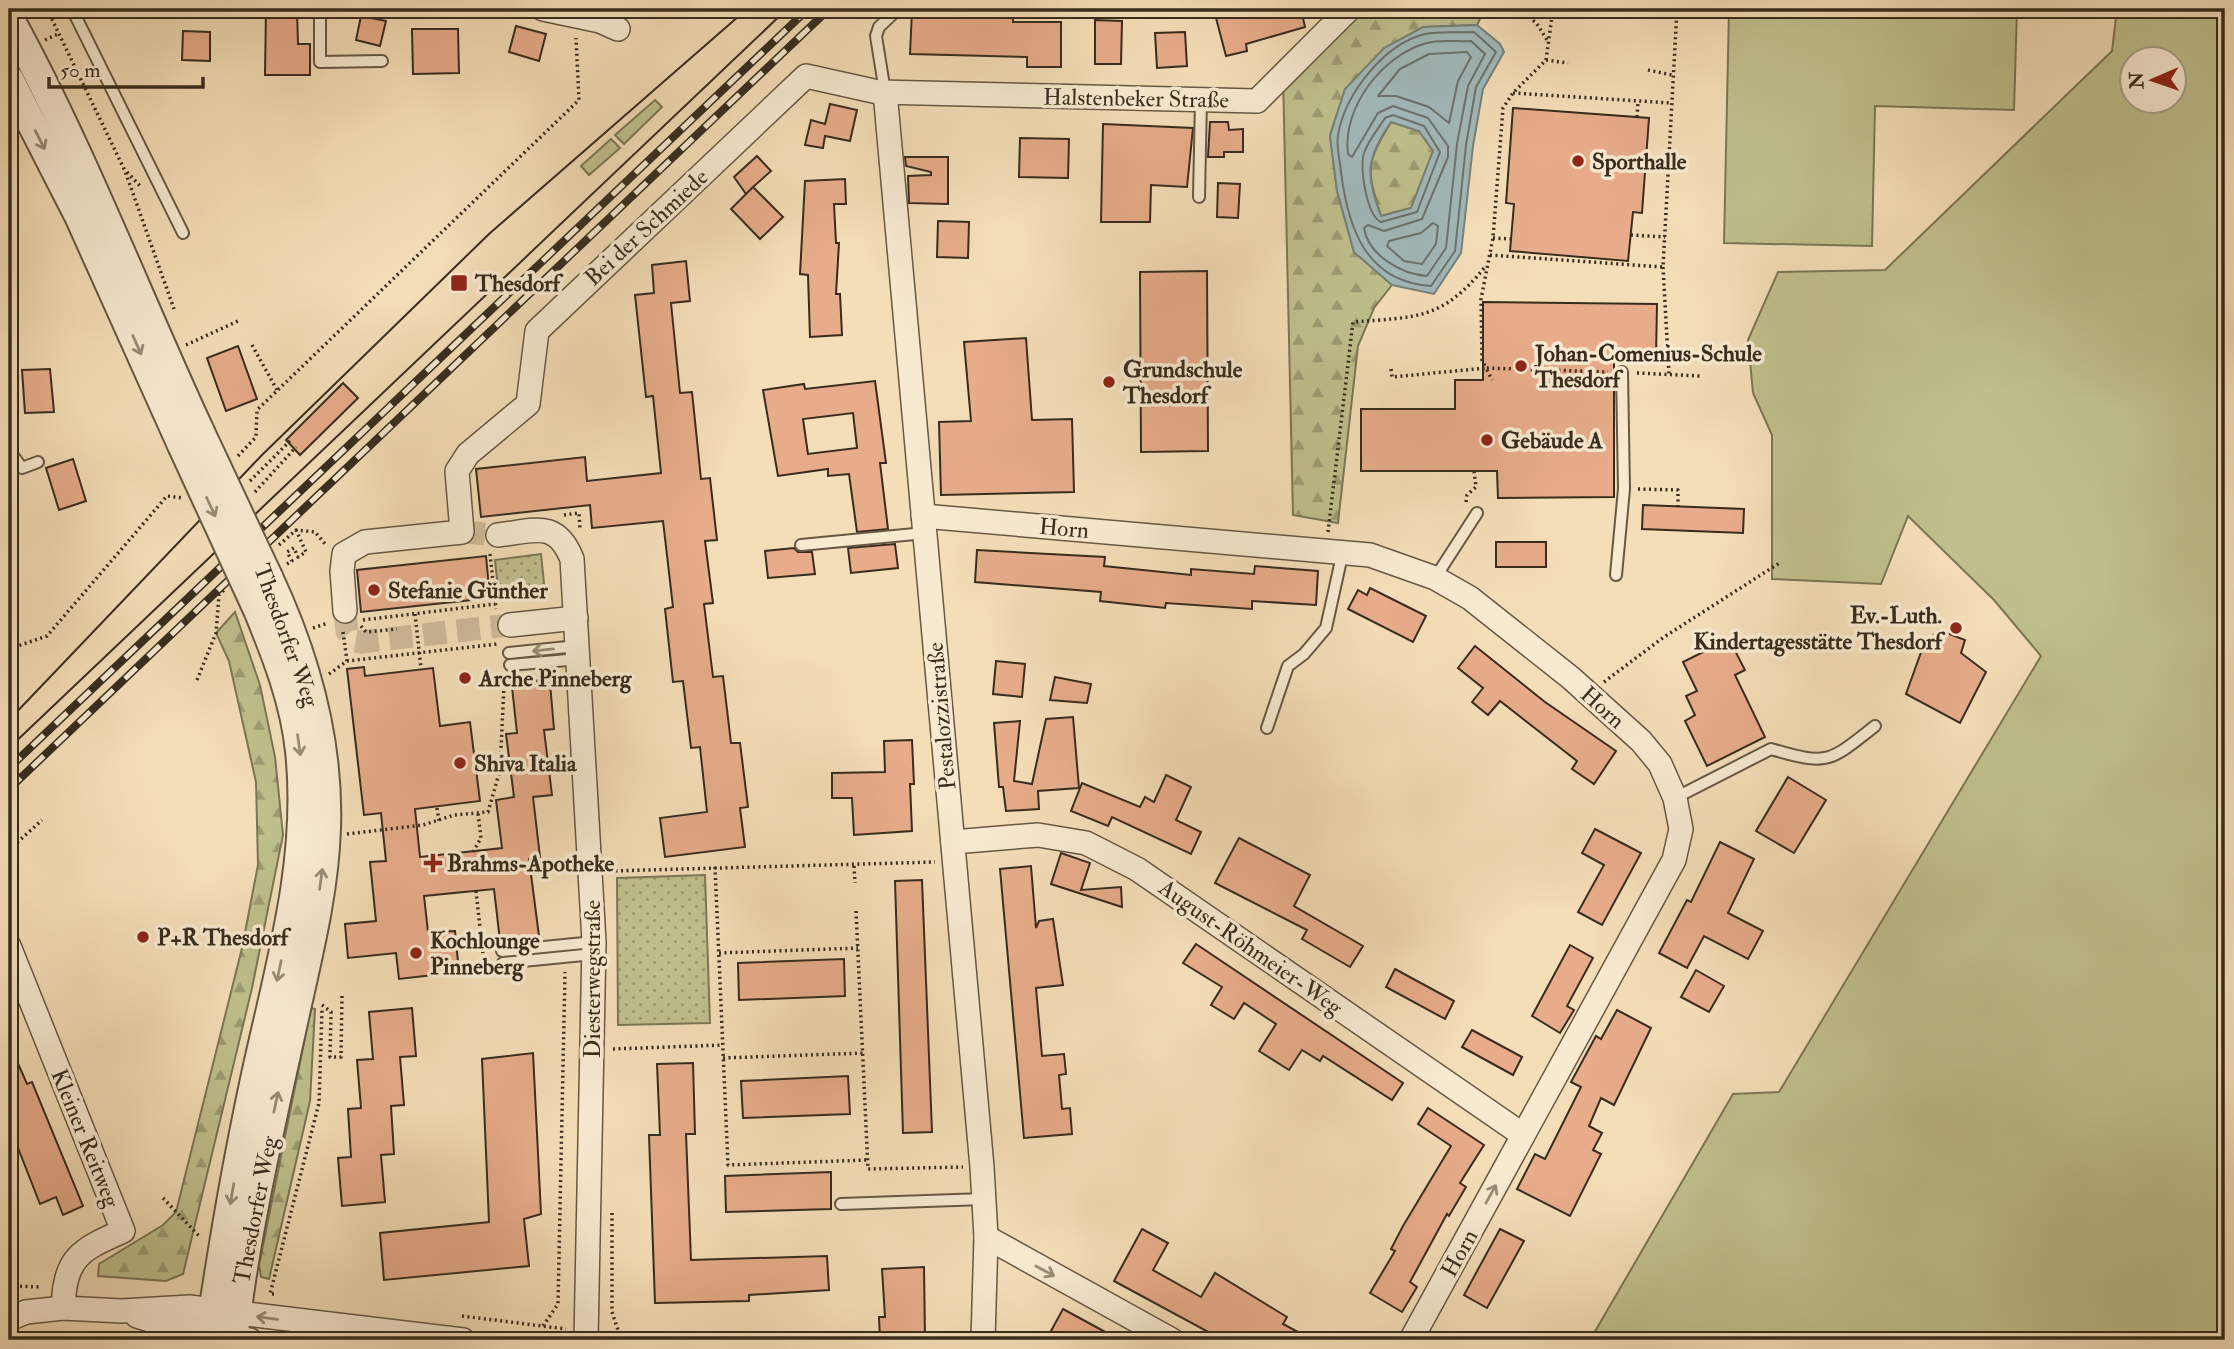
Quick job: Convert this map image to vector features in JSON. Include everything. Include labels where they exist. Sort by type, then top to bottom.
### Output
[{"type":"street","points":[[545,9],[618,29]]},
{"type":"street","name":"Halstenbeker Straße","points":[[885,92],[1257,101],[1349,9]]},
{"type":"street","name":"Thesdorfer Weg","points":[[9,18],[79,154],[191,439]]},
{"type":"street","name":"Bei der Schmiede","points":[[344,554],[365,542],[462,532],[457,471],[468,454],[528,404],[537,331],[806,76],[885,92]]},
{"type":"street","name":"Thesdorfer Weg","points":[[9,79],[191,439],[268,603],[294,714],[300,752],[303,825],[294,905],[238,1160],[226,1331]]},
{"type":"street","name":"Pestalozzistraße","points":[[885,92],[982,1167],[986,1237],[982,1340]]},
{"type":"street","name":"Horn","points":[[924,525],[1335,550],[1370,555],[1435,578],[1470,598],[1588,694],[1641,741],[1660,764],[1675,798],[1681,829],[1674,860],[1411,1340]]},
{"type":"street","name":"Diesterwegstraße","points":[[493,543],[543,530],[564,539],[572,559],[592,872],[594,948],[586,1336]]},
{"type":"street","points":[[344,554],[342,570],[348,618]]},
{"type":"street","points":[[502,624],[576,618]]},
{"type":"street","name":"August-Röhmeier-Weg","points":[[954,851],[1038,835],[1086,844],[1137,869],[1523,1135]]},
{"type":"street","name":"Kleiner Reitweg","points":[[9,946],[123,1231],[85,1248],[69,1267],[63,1308]]},
{"type":"street","points":[[986,1237],[1172,1340]]},
{"type":"street","points":[[9,1319],[26,1312],[63,1308],[122,1311],[169,1326],[226,1331],[463,1340]]},
{"type":"lane","points":[[72,9],[183,233]]},
{"type":"lane","points":[[320,9],[320,62],[382,61]]},
{"type":"lane","points":[[885,92],[876,36],[878,27],[898,9]]},
{"type":"lane","points":[[1199,197],[1201,99]]},
{"type":"lane","points":[[1616,575],[1624,489],[1622,372]]},
{"type":"lane","points":[[9,450],[22,468],[38,462]]},
{"type":"lane","points":[[1435,578],[1475,517]]},
{"type":"lane","points":[[801,545],[924,525]]},
{"type":"lane","points":[[1267,728],[1288,666],[1304,654],[1326,628],[1335,550]]},
{"type":"lane","points":[[507,663],[578,652]]},
{"type":"lane","points":[[1675,798],[1771,749],[1808,760],[1835,757],[1875,726]]},
{"type":"lane","points":[[502,957],[594,948]]},
{"type":"lane","points":[[841,1204],[984,1199]]},
{"type":"path","points":[[47,9],[125,171],[178,320]]},
{"type":"path","points":[[1521,9],[1537,24],[1550,45]]},
{"type":"path","points":[[1492,380],[1482,359],[1481,299],[1493,238],[1503,108],[1513,93],[1546,60],[1553,9]]},
{"type":"path","points":[[1669,374],[1663,267],[1677,9]]},
{"type":"path","points":[[231,464],[256,437],[257,410],[579,100],[575,16]]},
{"type":"path","points":[[43,41],[60,33]]},
{"type":"path","points":[[1546,60],[1568,63]]},
{"type":"path","points":[[1648,70],[1672,75]]},
{"type":"path","points":[[1513,93],[1671,103]]},
{"type":"path","points":[[1637,117],[1638,101]]},
{"type":"path","points":[[1631,235],[1665,237]]},
{"type":"path","points":[[1493,238],[1511,239]]},
{"type":"path","points":[[1489,255],[1663,267]]},
{"type":"path","points":[[1335,550],[1353,322],[1429,315],[1465,292],[1487,265]]},
{"type":"path","points":[[186,345],[238,321]]},
{"type":"path","points":[[182,333],[190,356]]},
{"type":"path","points":[[252,345],[277,390]]},
{"type":"path","points":[[1391,369],[1392,377],[1486,368],[1700,376]]},
{"type":"path","points":[[254,476],[290,441]]},
{"type":"path","points":[[258,488],[296,447]]},
{"type":"path","points":[[1474,471],[1476,486],[1467,495],[1464,513],[1475,517]]},
{"type":"path","points":[[1624,489],[1678,490],[1678,507]]},
{"type":"path","points":[[9,649],[47,636],[167,496],[187,498]]},
{"type":"path","points":[[579,513],[580,521]]},
{"type":"path","points":[[288,564],[292,561],[287,552],[294,548],[298,557],[306,552],[296,530],[315,532],[327,547],[344,554]]},
{"type":"path","points":[[329,674],[347,661],[451,652],[500,644],[502,624],[495,604],[493,543]]},
{"type":"path","points":[[1588,694],[1664,637],[1781,562]]},
{"type":"path","points":[[494,591],[514,588]]},
{"type":"path","points":[[197,680],[216,633],[219,595]]},
{"type":"path","points":[[347,661],[348,618],[495,604]]},
{"type":"path","points":[[415,613],[421,668]]},
{"type":"path","points":[[366,632],[397,629]]},
{"type":"path","points":[[338,832],[423,825],[488,812],[500,770],[507,663]]},
{"type":"path","points":[[504,685],[512,684]]},
{"type":"path","points":[[437,808],[439,821]]},
{"type":"path","points":[[473,852],[481,838],[478,813]]},
{"type":"path","points":[[9,850],[42,820]]},
{"type":"path","points":[[592,872],[715,867],[854,866],[954,851]]},
{"type":"path","points":[[854,866],[855,883]]},
{"type":"path","points":[[715,867],[728,1165],[867,1160]]},
{"type":"path","points":[[476,891],[485,973],[495,972]]},
{"type":"path","points":[[856,911],[868,1170],[982,1167]]},
{"type":"path","points":[[719,953],[858,948]]},
{"type":"path","points":[[317,998],[331,1012],[330,1057],[341,1057],[342,995]]},
{"type":"path","points":[[284,1295],[270,1294],[319,1103],[322,1005]]},
{"type":"path","points":[[593,1051],[723,1045]]},
{"type":"path","points":[[723,1058],[864,1053]]},
{"type":"path","points":[[163,1198],[206,1245]]},
{"type":"path","points":[[461,1316],[586,1336],[667,1340]]},
{"type":"green space","points":[[1349,9],[1485,9],[1477,25],[1423,27],[1345,89],[1330,135],[1337,191],[1354,252],[1392,285],[1374,308],[1358,346],[1338,523],[1293,515],[1283,76]]},
{"type":"green space","points":[[1729,9],[2017,9],[2014,110],[1875,106],[1872,246],[1724,243]]},
{"type":"green space","points":[[2117,9],[2225,9],[2225,1340],[1590,1340],[1733,1094],[1779,1092],[2041,656],[1994,600],[1908,516],[1881,584],[1772,579],[1772,435],[1753,393],[1748,340],[1778,272],[1885,270],[2112,51]]},
{"type":"green space","points":[[655,100],[662,107],[624,144],[615,135]]},
{"type":"green space","points":[[1391,122],[1419,131],[1433,151],[1411,208],[1381,216],[1371,167],[1377,148]]},
{"type":"green space","points":[[611,139],[620,148],[589,175],[581,166]]},
{"type":"green space","points":[[541,554],[545,593],[499,598],[495,560]]},
{"type":"green space","points":[[235,612],[260,685],[275,757],[283,835],[252,988],[183,1274],[166,1281],[98,1276],[99,1264],[163,1225],[176,1212],[242,948],[258,865],[256,782],[229,661],[216,633]]},
{"type":"green space","points":[[705,875],[710,1023],[618,1025],[617,878]]},
{"type":"green space","points":[[311,1008],[315,1009],[310,1101],[269,1279],[261,1277],[259,1265]]},
{"type":"water","points":[[1477,25],[1500,44],[1504,52],[1483,89],[1473,146],[1461,253],[1434,294],[1392,285],[1354,252],[1337,191],[1330,136],[1345,89],[1384,48],[1423,27]],"holes":[[[1391,122],[1419,131],[1433,151],[1411,208],[1381,216],[1371,178],[1377,146]]]},
{"type":"building","points":[[266,9],[297,9],[298,44],[310,44],[310,75],[265,75]]},
{"type":"building","points":[[1251,9],[1301,9],[1305,27],[1246,44],[1247,51],[1226,56],[1216,18]]},
{"type":"building","points":[[912,10],[1013,13],[1013,22],[1061,22],[1061,67],[1027,67],[1027,57],[910,54]]},
{"type":"building","points":[[361,16],[386,21],[380,46],[356,40]]},
{"type":"building","points":[[1095,20],[1122,21],[1121,64],[1095,64]]},
{"type":"building","points":[[516,26],[546,34],[539,61],[509,52]]},
{"type":"building","points":[[412,29],[458,29],[459,73],[413,74]]},
{"type":"building","points":[[183,31],[210,32],[210,61],[182,60]]},
{"type":"building","points":[[1185,32],[1187,66],[1157,68],[1155,33]]},
{"type":"building","points":[[830,104],[857,110],[850,141],[825,136],[823,148],[805,145],[811,120],[825,124]]},
{"type":"building","name":"Sporthalle","points":[[1513,108],[1649,118],[1642,213],[1633,212],[1628,261],[1510,251],[1514,204],[1506,203]]},
{"type":"building","points":[[1210,122],[1228,122],[1229,130],[1243,129],[1243,152],[1224,152],[1224,157],[1208,157]]},
{"type":"building","points":[[1103,124],[1193,128],[1187,187],[1151,185],[1150,222],[1101,222]]},
{"type":"building","points":[[1020,138],[1069,139],[1068,178],[1019,177]]},
{"type":"building","points":[[757,156],[771,171],[746,194],[734,177]]},
{"type":"building","points":[[905,157],[948,157],[948,204],[909,203],[908,176],[931,175],[931,172],[906,166]]},
{"type":"building","points":[[845,179],[846,204],[834,204],[836,243],[839,243],[836,294],[840,294],[842,335],[810,337],[808,275],[800,274],[805,181]]},
{"type":"building","points":[[1218,183],[1240,184],[1238,218],[1217,217]]},
{"type":"building","points":[[753,187],[783,217],[760,239],[731,209]]},
{"type":"building","points":[[938,221],[969,222],[968,258],[937,257]]},
{"type":"building","points":[[686,261],[690,301],[671,303],[680,393],[692,392],[701,479],[710,478],[717,540],[705,541],[713,603],[704,604],[713,677],[723,676],[731,743],[740,743],[748,807],[740,808],[745,847],[665,857],[660,818],[707,812],[700,747],[691,748],[683,681],[673,682],[665,609],[673,607],[663,521],[592,528],[590,505],[481,517],[476,469],[585,457],[587,481],[661,473],[653,396],[646,397],[635,295],[654,293],[652,265]]},
{"type":"building","points":[[1207,271],[1208,451],[1141,452],[1140,272]]},
{"type":"building","name":"Gebäude A","points":[[1483,302],[1657,304],[1656,357],[1614,357],[1614,497],[1498,498],[1497,471],[1361,471],[1361,409],[1455,409],[1455,380],[1483,380]]},
{"type":"building","points":[[1026,338],[1032,420],[1072,419],[1074,492],[941,495],[939,422],[971,421],[964,342]]},
{"type":"building","points":[[238,346],[257,399],[226,411],[207,358]]},
{"type":"building","points":[[50,369],[54,412],[25,413],[22,370]]},
{"type":"building","points":[[875,381],[886,463],[880,463],[888,529],[857,532],[849,474],[828,476],[828,469],[778,476],[763,390],[804,384],[805,389]],"holes":[[[853,413],[857,448],[808,454],[803,419]]]},
{"type":"building","points":[[343,383],[358,398],[300,455],[286,440]]},
{"type":"building","points":[[73,459],[86,501],[59,510],[46,468]]},
{"type":"building","points":[[1643,505],[1744,509],[1743,533],[1642,529]]},
{"type":"building","points":[[1496,542],[1546,542],[1546,567],[1496,567]]},
{"type":"building","points":[[895,544],[898,568],[851,573],[848,548]]},
{"type":"building","points":[[794,548],[798,552],[812,552],[815,574],[768,578],[765,551]]},
{"type":"building","points":[[977,550],[1105,557],[1104,566],[1191,575],[1191,569],[1254,574],[1255,566],[1318,571],[1316,605],[1252,601],[1252,609],[1166,603],[1165,608],[1100,601],[1101,592],[975,582]]},
{"type":"building","points":[[486,556],[490,598],[361,612],[357,570]]},
{"type":"building","points":[[1370,588],[1426,616],[1413,642],[1348,609],[1358,590],[1367,595]]},
{"type":"building","points":[[1939,630],[1965,640],[1961,653],[1986,672],[1960,723],[1906,694],[1924,644]]},
{"type":"building","points":[[1729,639],[1745,670],[1735,675],[1765,737],[1707,766],[1685,721],[1695,715],[1686,696],[1697,691],[1683,662]]},
{"type":"building","points":[[1475,646],[1545,702],[1616,751],[1594,784],[1572,769],[1577,761],[1500,701],[1488,715],[1472,702],[1483,688],[1458,668]]},
{"type":"building","points":[[996,661],[1025,664],[1022,697],[993,694]]},
{"type":"building","points":[[364,667],[365,676],[433,668],[440,726],[470,722],[480,801],[415,809],[420,857],[502,848],[496,800],[514,797],[506,734],[517,733],[512,687],[550,683],[554,729],[544,730],[552,795],[533,797],[540,857],[529,859],[539,936],[500,941],[494,889],[424,896],[428,932],[455,931],[459,972],[399,979],[396,953],[348,958],[345,924],[376,921],[370,862],[386,861],[381,813],[364,815],[347,669]]},
{"type":"building","points":[[1055,677],[1091,684],[1087,703],[1050,700]]},
{"type":"building","points":[[1073,717],[1079,788],[1038,791],[1039,809],[1006,811],[1003,787],[999,787],[994,723],[1020,721],[1014,781],[1032,784],[1046,719]]},
{"type":"building","points":[[912,740],[912,831],[854,835],[852,798],[832,798],[832,773],[885,772],[884,741]]},
{"type":"building","points":[[1166,775],[1191,787],[1176,820],[1201,832],[1191,854],[1112,817],[1108,826],[1071,811],[1082,783],[1140,807],[1145,797],[1154,802]]},
{"type":"building","points":[[1788,777],[1826,800],[1794,853],[1756,831]]},
{"type":"building","points":[[1595,829],[1641,853],[1602,925],[1578,912],[1604,865],[1582,853]]},
{"type":"building","points":[[1239,838],[1310,875],[1294,906],[1363,946],[1350,967],[1302,939],[1307,930],[1215,883]]},
{"type":"building","points":[[1720,842],[1754,859],[1728,913],[1763,931],[1748,959],[1704,936],[1687,968],[1659,953],[1687,900],[1691,902]]},
{"type":"building","points":[[1061,853],[1090,863],[1081,890],[1121,887],[1122,907],[1051,884]]},
{"type":"building","points":[[1031,866],[1036,928],[1039,921],[1053,919],[1063,985],[1036,988],[1042,1056],[1064,1054],[1066,1074],[1059,1075],[1062,1109],[1070,1108],[1072,1134],[1024,1138],[1000,869]]},
{"type":"building","points":[[922,880],[932,1132],[903,1133],[895,881]]},
{"type":"building","points":[[1196,944],[1403,1083],[1392,1100],[1323,1056],[1320,1061],[1302,1050],[1289,1070],[1259,1051],[1276,1024],[1244,1003],[1234,1019],[1211,1005],[1222,987],[1183,963]]},
{"type":"building","points":[[1570,945],[1593,958],[1567,1006],[1574,1010],[1560,1033],[1532,1016]]},
{"type":"building","points":[[844,959],[845,996],[739,1000],[738,963]]},
{"type":"building","points":[[1395,969],[1454,1001],[1445,1019],[1386,987]]},
{"type":"building","points":[[1696,970],[1724,986],[1709,1012],[1681,997]]},
{"type":"building","points":[[412,1008],[416,1056],[400,1057],[404,1105],[391,1106],[394,1154],[381,1155],[385,1202],[342,1206],[338,1158],[351,1157],[348,1109],[361,1108],[357,1060],[373,1059],[369,1012]]},
{"type":"building","points":[[1617,1010],[1651,1028],[1614,1105],[1601,1098],[1589,1126],[1602,1133],[1593,1150],[1601,1154],[1570,1216],[1517,1189],[1535,1154],[1545,1159],[1581,1087],[1571,1082],[1596,1036],[1601,1039]]},
{"type":"building","points":[[1472,1030],[1522,1057],[1513,1075],[1462,1047]]},
{"type":"building","points":[[9,1043],[27,1084],[32,1082],[83,1206],[63,1215],[56,1197],[40,1204],[9,1125]]},
{"type":"building","points":[[533,1053],[541,1214],[524,1219],[529,1266],[384,1280],[380,1233],[489,1222],[482,1059]]},
{"type":"building","points":[[693,1063],[695,1134],[686,1134],[691,1260],[827,1256],[829,1290],[749,1295],[749,1301],[655,1303],[649,1135],[660,1135],[657,1064]]},
{"type":"building","points":[[848,1076],[850,1114],[743,1118],[741,1081]]},
{"type":"building","points":[[1428,1108],[1484,1145],[1460,1183],[1466,1187],[1449,1216],[1447,1214],[1410,1282],[1417,1287],[1402,1312],[1370,1293],[1395,1251],[1391,1249],[1403,1226],[1451,1146],[1418,1124]]},
{"type":"building","points":[[831,1172],[831,1209],[726,1212],[725,1176]]},
{"type":"building","points":[[1142,1229],[1168,1243],[1153,1270],[1201,1297],[1215,1273],[1287,1317],[1283,1324],[1313,1340],[1223,1340],[1114,1281]]},
{"type":"building","points":[[1500,1229],[1524,1241],[1487,1308],[1464,1295]]},
{"type":"building","points":[[924,1267],[925,1338],[880,1340],[879,1317],[885,1317],[882,1269]]},
{"type":"building","points":[[1063,1309],[1120,1340],[1046,1340]]},
{"type":"tunnel","points":[[462,532],[498,535]]},
{"type":"tunnel","points":[[345,611],[347,631],[354,641],[361,642],[510,625]]},
{"type":"tram line","points":[[9,720],[262,455],[489,234],[747,9]]},
{"type":"tram line","points":[[9,748],[787,9]]},
{"type":"railway","points":[[9,768],[808,9]]},
{"type":"railway","points":[[9,789],[829,9]]},
{"type":"place","name":"Sporthalle","points":[[1578,161]]},
{"type":"place","name":"Thesdorf","points":[[459,283]]},
{"type":"place","name":"Johan-Comenius-Schule Thesdorf","points":[[1521,366]]},
{"type":"place","name":"Grundschule Thesdorf","points":[[1109,382]]},
{"type":"place","name":"Gebäude A","points":[[1487,440]]},
{"type":"place","name":"Stefanie Günther","points":[[374,590]]},
{"type":"place","name":"Ev.-Luth. Kindertagesstätte Thesdorf","points":[[1956,628]]},
{"type":"place","name":"Arche Pinneberg","points":[[465,678]]},
{"type":"place","name":"Shiva Italia","points":[[460,763]]},
{"type":"place","name":"Brahms-Apotheke","points":[[433,863]]},
{"type":"place","name":"P+R Thesdorf","points":[[143,937]]},
{"type":"place","name":"Kochlounge Pinneberg","points":[[416,953]]}]
